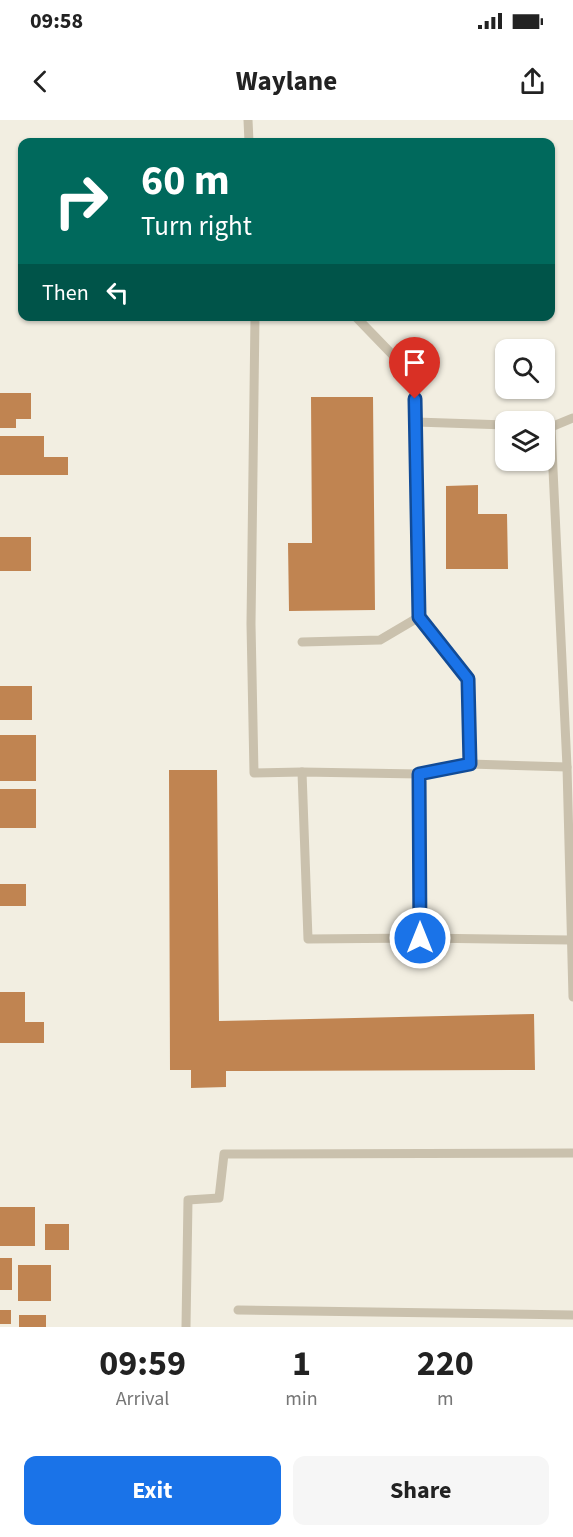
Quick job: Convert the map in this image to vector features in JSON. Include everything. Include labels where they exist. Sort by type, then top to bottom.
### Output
[{"type":"lane","points":[[248,120],[249,138]]},
{"type":"lane","points":[[255,321],[251,624],[254,773],[419,774],[470,764],[567,766]]},
{"type":"lane","points":[[360,321],[414,377],[419,617],[468,679],[470,764]]},
{"type":"lane","points":[[555,424],[573,418]]},
{"type":"lane","points":[[416,422],[495,425]]},
{"type":"lane","points":[[551,471],[567,766],[573,997]]},
{"type":"lane","points":[[302,642],[380,640],[419,617]]},
{"type":"lane","points":[[302,772],[308,939],[571,940]]},
{"type":"lane","points":[[419,774],[420,938]]},
{"type":"lane","points":[[186,1327],[188,1200],[219,1198],[224,1154],[573,1154]]},
{"type":"lane","points":[[238,1310],[573,1315]]},
{"type":"building","points":[[0,393],[31,393],[31,419],[16,419],[16,428],[0,428]]},
{"type":"building","points":[[311,397],[373,397],[375,610],[289,611],[288,543],[312,543]]},
{"type":"building","points":[[0,436],[44,436],[44,457],[68,457],[68,475],[0,475]]},
{"type":"building","points":[[478,485],[478,514],[507,514],[508,569],[446,569],[446,486]]},
{"type":"building","points":[[0,537],[31,537],[31,571],[0,571]]},
{"type":"building","points":[[0,686],[32,686],[32,720],[0,720]]},
{"type":"building","points":[[0,735],[36,735],[36,781],[0,781]]},
{"type":"building","points":[[169,770],[217,770],[219,1021],[534,1014],[535,1070],[226,1071],[226,1087],[191,1088],[191,1070],[170,1070]]},
{"type":"building","points":[[0,789],[36,789],[36,828],[0,828]]},
{"type":"building","points":[[0,884],[26,884],[26,906],[0,906]]},
{"type":"building","points":[[0,992],[25,992],[25,1022],[44,1022],[44,1043],[0,1043]]},
{"type":"building","points":[[0,1207],[35,1207],[35,1246],[0,1246]]},
{"type":"building","points":[[45,1224],[69,1224],[69,1250],[45,1250]]},
{"type":"building","points":[[0,1258],[12,1258],[12,1290],[0,1290]]},
{"type":"building","points":[[18,1265],[51,1265],[51,1301],[18,1301]]},
{"type":"building","points":[[0,1310],[11,1310],[11,1324],[0,1324]]},
{"type":"building","points":[[19,1315],[46,1315],[46,1327],[19,1327]]},
{"type":"route","points":[[415,399],[419,617],[468,679],[470,764],[419,774],[420,938]]}]
